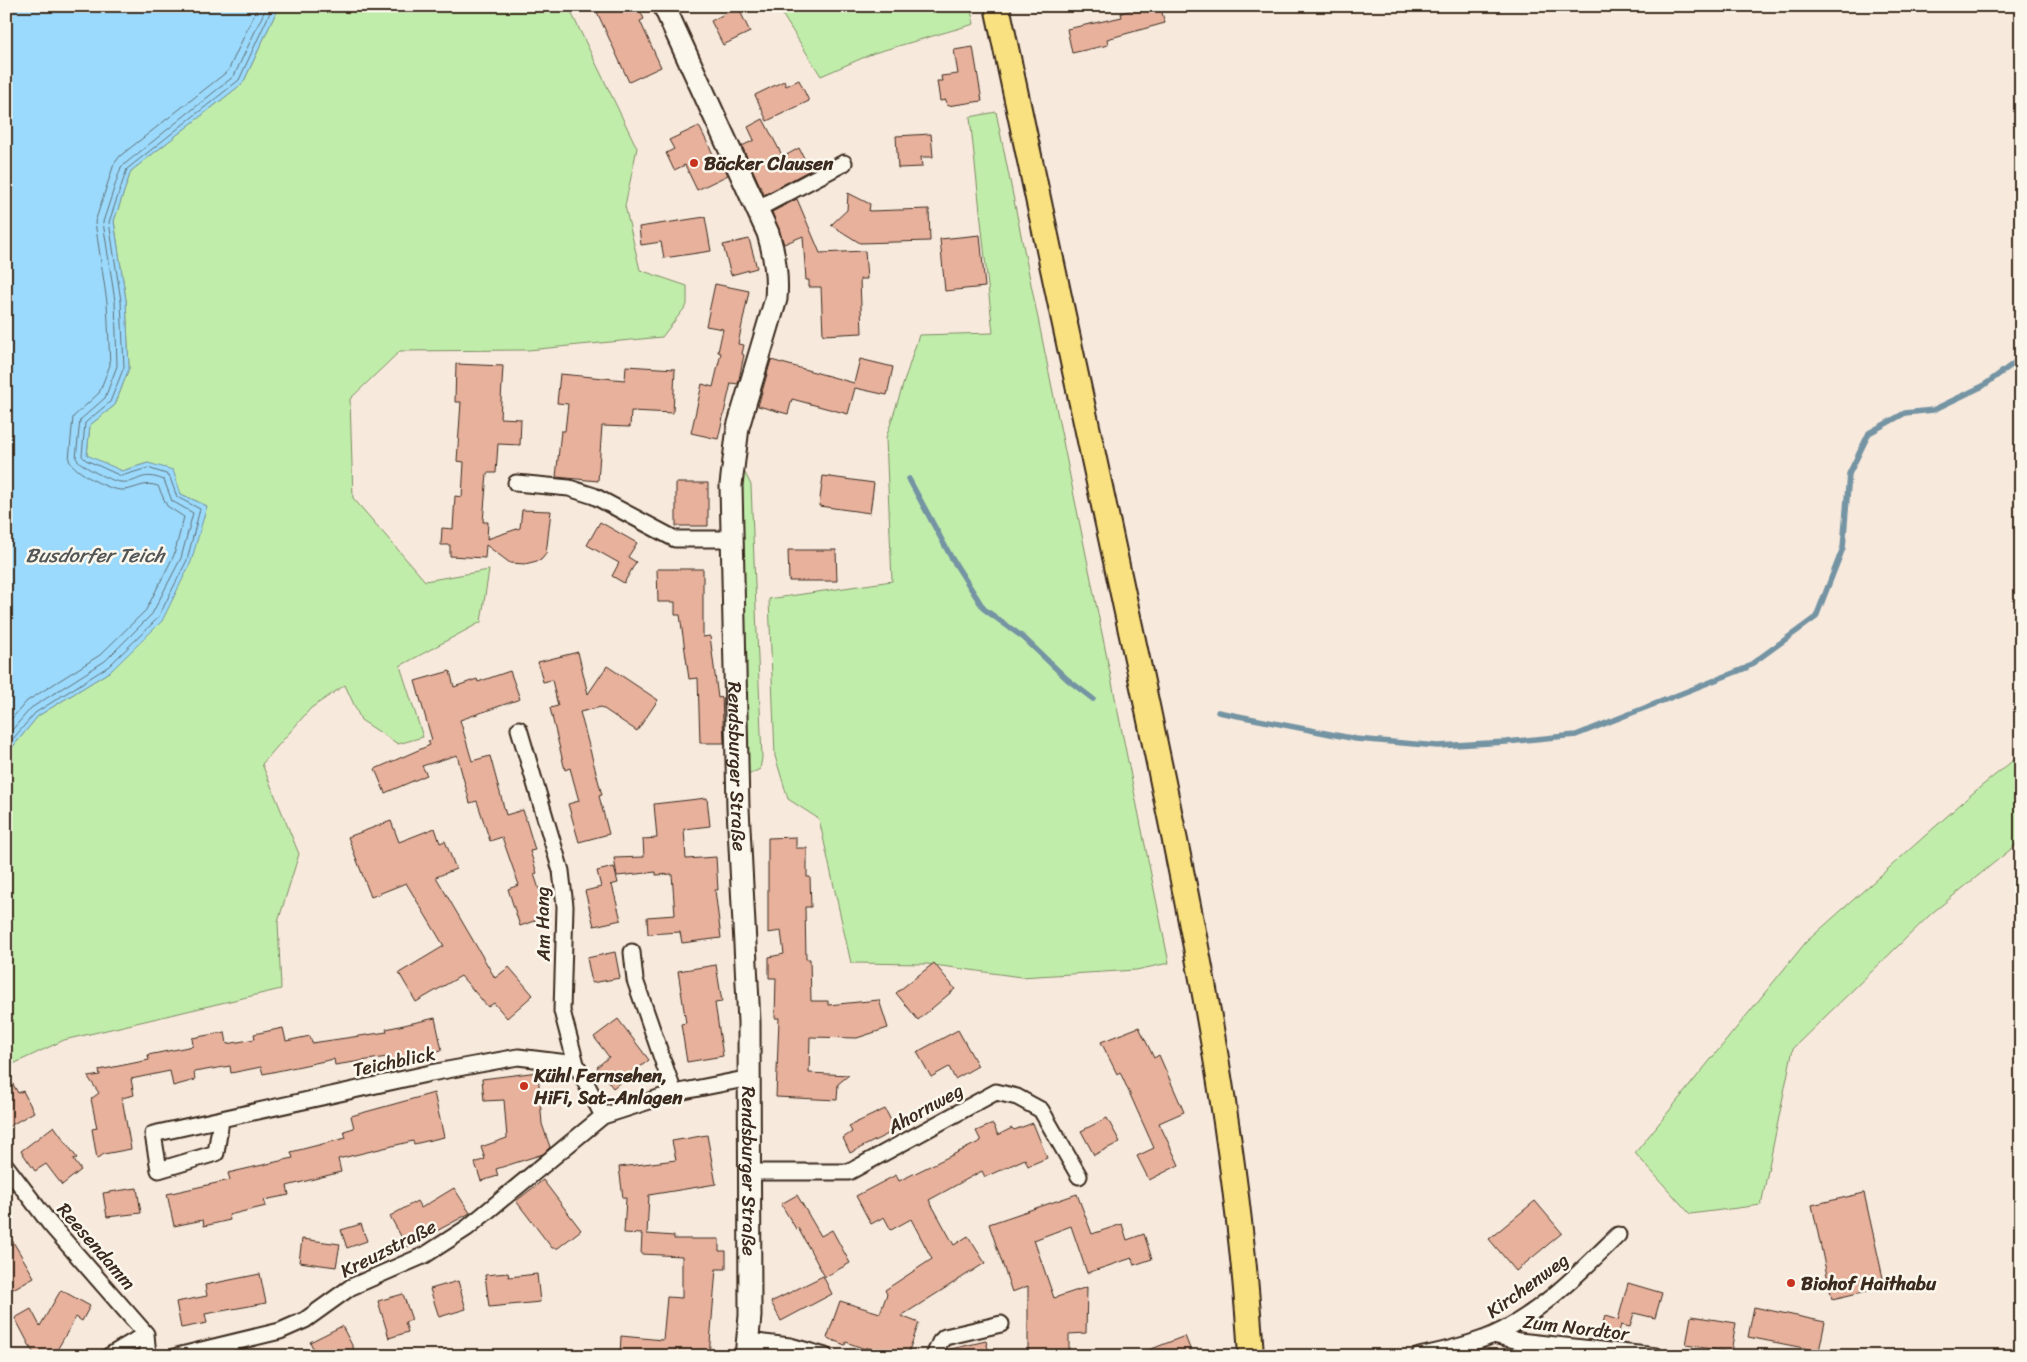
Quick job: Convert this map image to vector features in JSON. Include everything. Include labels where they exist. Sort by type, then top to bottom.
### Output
[{"type":"main road","points":[[997,6],[1186,891],[1225,1106],[1246,1286],[1251,1356]]},
{"type":"street","name":"Rendsburger Straße","points":[[664,6],[768,233],[775,256],[778,276],[776,298],[738,427],[732,485],[738,808],[750,1078],[751,1172],[747,1349]]},
{"type":"street","points":[[757,208],[844,163]]},
{"type":"street","points":[[516,483],[569,488],[594,496],[675,539],[732,539]]},
{"type":"street","name":"Am Hang","points":[[519,729],[561,871],[565,906],[562,1011],[576,1064],[603,1116]]},
{"type":"street","points":[[632,952],[635,980],[674,1093]]},
{"type":"street","name":"Teichblick","points":[[221,1120],[216,1153],[159,1170],[153,1134],[431,1073],[518,1057],[576,1064]]},
{"type":"street","name":"Kreuzstraße","points":[[177,1356],[280,1331],[305,1320],[351,1287],[425,1255],[467,1228],[603,1116],[674,1093],[750,1078]]},
{"type":"street","name":"Ahornweg","points":[[751,1172],[849,1172],[996,1092],[1017,1097],[1041,1110],[1079,1176]]},
{"type":"street","name":"Reesendamm","points":[[6,1166],[50,1224],[146,1334]]},
{"type":"street","name":"Kirchenweg","points":[[1419,1356],[1493,1335],[1520,1319],[1570,1282],[1618,1235]]},
{"type":"street","points":[[934,1356],[940,1342],[945,1337],[1001,1324]]},
{"type":"street","points":[[109,1356],[146,1334],[148,1356]]},
{"type":"street","name":"Zum Nordtor","points":[[1493,1335],[1518,1341],[1656,1356]]},
{"type":"street","points":[[747,1349],[790,1346],[825,1356]]},
{"type":"green space","points":[[279,6],[568,6],[637,148],[625,206],[640,270],[687,286],[687,305],[662,337],[528,350],[400,351],[350,399],[353,498],[425,581],[489,570],[481,622],[400,666],[423,737],[398,744],[361,720],[345,685],[311,708],[262,764],[299,854],[278,922],[281,989],[64,1040],[11,1065],[6,1053],[6,755],[38,716],[112,670],[207,506],[181,494],[148,463],[122,471],[87,456],[90,425],[115,405],[129,368],[126,300],[114,221],[131,171],[243,83]]},
{"type":"green space","points":[[777,6],[970,6],[974,24],[874,53],[821,76]]},
{"type":"green space","points":[[996,112],[1169,963],[1136,970],[1021,977],[927,964],[851,963],[819,819],[788,799],[775,756],[769,599],[892,581],[886,438],[919,335],[993,333],[970,117]]},
{"type":"green space","points":[[744,471],[751,485],[762,758],[760,769],[748,775],[738,473]]},
{"type":"green space","points":[[2021,754],[2021,841],[1932,913],[1793,1048],[1761,1205],[1690,1214],[1635,1153],[1806,942],[1973,793]]},
{"type":"water","name":"Busdorfer Teich","points":[[6,6],[279,6],[243,83],[131,171],[114,221],[126,300],[129,368],[115,405],[90,425],[87,455],[122,471],[148,463],[173,470],[181,494],[207,506],[191,562],[162,621],[112,670],[38,716],[6,755]]},
{"type":"building","points":[[609,6],[638,6],[644,19],[640,21],[661,67],[629,82],[597,12]]},
{"type":"building","points":[[1143,6],[1160,6],[1165,23],[1107,39],[1108,45],[1072,53],[1067,29],[1122,17],[1121,13]]},
{"type":"building","points":[[738,7],[750,32],[723,45],[711,21]]},
{"type":"building","points":[[973,47],[982,101],[947,106],[946,100],[940,101],[937,81],[942,81],[941,76],[958,74],[954,50]]},
{"type":"building","points":[[799,80],[809,101],[767,121],[755,95],[784,81],[786,86]]},
{"type":"building","points":[[763,119],[783,157],[799,148],[810,170],[764,195],[742,146],[754,140],[748,127]]},
{"type":"building","points":[[699,126],[716,160],[720,158],[728,175],[697,190],[685,165],[674,170],[666,153],[674,149],[669,140]]},
{"type":"building","points":[[931,134],[933,157],[921,157],[922,167],[898,168],[896,136]]},
{"type":"building","points":[[848,193],[870,204],[869,211],[929,209],[930,241],[860,243],[831,225],[847,210]]},
{"type":"building","points":[[797,199],[820,253],[865,251],[867,279],[860,279],[862,333],[823,335],[821,287],[809,287],[809,280],[806,280],[803,236],[784,244],[772,212]]},
{"type":"building","points":[[705,217],[711,251],[664,258],[661,242],[641,245],[639,227]]},
{"type":"building","points":[[980,235],[985,287],[945,291],[940,239]]},
{"type":"building","points":[[749,239],[757,268],[731,275],[723,245]]},
{"type":"building","points":[[715,284],[749,291],[738,344],[744,345],[742,354],[744,355],[738,384],[731,383],[718,439],[691,433],[702,384],[713,387],[721,353],[718,352],[723,329],[706,326]]},
{"type":"building","points":[[860,359],[893,367],[887,395],[855,388],[848,414],[792,399],[788,414],[758,406],[771,360],[854,383]]},
{"type":"building","points":[[456,364],[503,366],[500,418],[521,419],[520,445],[498,444],[496,473],[487,473],[483,522],[488,522],[487,539],[520,528],[522,510],[551,511],[546,554],[541,560],[525,564],[510,563],[486,545],[485,558],[450,556],[450,545],[441,545],[442,528],[453,529],[455,496],[462,497],[464,462],[457,461],[461,402],[455,402]]},
{"type":"building","points":[[626,366],[675,369],[673,413],[631,411],[630,427],[602,426],[598,481],[556,477],[561,431],[565,431],[568,404],[557,403],[560,374],[625,380]]},
{"type":"building","points":[[823,476],[874,483],[870,513],[819,506]]},
{"type":"building","points":[[676,483],[708,483],[708,526],[676,526]]},
{"type":"building","points":[[600,522],[637,543],[628,557],[636,562],[624,583],[612,576],[619,563],[587,545]]},
{"type":"building","points":[[788,550],[836,550],[837,581],[789,581]]},
{"type":"building","points":[[657,569],[703,569],[703,637],[710,636],[718,698],[722,697],[724,743],[700,743],[698,678],[689,679],[680,615],[675,615],[675,602],[658,602]]},
{"type":"building","points":[[578,652],[588,694],[607,666],[658,700],[637,731],[601,707],[580,712],[602,795],[599,796],[609,834],[579,842],[568,804],[579,801],[570,768],[565,770],[550,708],[558,706],[552,680],[543,682],[538,662]]},
{"type":"building","points":[[450,671],[454,687],[477,679],[478,682],[510,671],[520,699],[460,720],[472,761],[490,756],[506,815],[523,810],[535,850],[530,851],[537,873],[534,874],[548,916],[520,926],[508,889],[519,885],[502,837],[490,841],[477,801],[470,803],[457,755],[422,766],[427,775],[385,793],[375,769],[430,745],[428,741],[432,740],[415,681]]},
{"type":"building","points":[[707,798],[710,826],[684,829],[686,859],[716,857],[718,890],[715,890],[721,938],[682,943],[680,932],[648,934],[647,917],[675,915],[672,874],[656,875],[656,872],[617,876],[614,858],[644,857],[643,839],[657,838],[654,804]]},
{"type":"building","points":[[391,821],[399,842],[435,828],[440,843],[445,841],[456,869],[436,877],[495,978],[509,967],[533,995],[507,1018],[494,1003],[488,1007],[461,976],[416,1002],[399,973],[444,946],[406,883],[371,897],[348,837]]},
{"type":"building","points":[[796,837],[796,848],[807,848],[807,877],[810,877],[811,907],[805,907],[806,959],[810,959],[811,1001],[828,1001],[828,1005],[879,1000],[888,1028],[857,1038],[810,1037],[809,1073],[849,1075],[838,1084],[837,1100],[776,1097],[779,1018],[775,1018],[776,978],[769,978],[769,957],[784,954],[781,931],[768,933],[768,838]]},
{"type":"building","points":[[614,867],[618,883],[610,885],[612,885],[621,920],[594,926],[585,891],[601,887],[597,871]]},
{"type":"building","points":[[615,952],[620,978],[592,983],[587,958]]},
{"type":"building","points":[[934,963],[955,989],[918,1020],[896,993]]},
{"type":"building","points":[[716,965],[722,1002],[715,1003],[723,1056],[687,1062],[681,1024],[686,1023],[678,971]]},
{"type":"building","points":[[435,1018],[442,1050],[388,1062],[387,1057],[335,1065],[334,1059],[263,1074],[261,1067],[231,1073],[230,1066],[194,1072],[195,1080],[173,1086],[170,1071],[131,1079],[134,1095],[122,1098],[131,1149],[104,1154],[97,1159],[92,1129],[97,1128],[91,1099],[99,1093],[88,1077],[100,1075],[99,1070],[149,1060],[148,1055],[193,1046],[192,1038],[225,1032],[227,1044],[255,1039],[254,1034],[283,1028],[286,1041],[310,1036],[312,1043],[387,1032],[386,1029]]},
{"type":"building","points":[[618,1019],[649,1060],[613,1088],[597,1067],[609,1057],[594,1037]]},
{"type":"building","points":[[1139,1027],[1154,1058],[1159,1055],[1184,1112],[1159,1123],[1179,1165],[1149,1180],[1137,1156],[1154,1148],[1120,1072],[1117,1074],[1101,1042]]},
{"type":"building","points":[[958,1030],[978,1066],[955,1079],[949,1067],[931,1077],[917,1052]]},
{"type":"building","points":[[6,1072],[18,1093],[23,1091],[34,1112],[6,1128]]},
{"type":"building","points":[[538,1072],[542,1124],[550,1147],[543,1154],[496,1169],[498,1176],[481,1181],[475,1163],[485,1159],[481,1147],[507,1138],[504,1100],[484,1101],[482,1079]]},
{"type":"building","points":[[434,1093],[444,1137],[414,1144],[413,1141],[338,1159],[341,1172],[287,1186],[289,1195],[264,1200],[266,1206],[229,1215],[230,1220],[204,1226],[203,1220],[174,1226],[167,1194],[230,1180],[228,1173],[293,1158],[291,1152],[346,1138],[344,1131],[354,1128],[351,1116]]},
{"type":"building","points":[[885,1109],[896,1130],[850,1153],[843,1138],[852,1132],[849,1126]]},
{"type":"building","points":[[1107,1118],[1120,1142],[1094,1155],[1081,1131]]},
{"type":"building","points":[[1033,1123],[1047,1158],[1028,1166],[1025,1159],[985,1177],[982,1171],[929,1200],[954,1245],[968,1236],[985,1263],[901,1316],[919,1323],[907,1356],[890,1356],[866,1347],[865,1349],[846,1342],[845,1345],[827,1338],[840,1301],[880,1313],[887,1294],[885,1290],[932,1259],[911,1219],[891,1230],[884,1217],[871,1224],[856,1196],[896,1175],[899,1181],[981,1141],[976,1131],[993,1124],[998,1135],[1012,1128],[1014,1130]]},
{"type":"building","points":[[54,1126],[77,1158],[73,1159],[81,1170],[62,1185],[46,1164],[35,1171],[21,1151]]},
{"type":"building","points":[[707,1135],[716,1184],[649,1195],[647,1234],[674,1236],[674,1239],[719,1239],[719,1251],[726,1251],[726,1269],[716,1269],[709,1356],[620,1356],[621,1336],[663,1340],[667,1297],[682,1298],[682,1256],[641,1254],[642,1234],[624,1233],[626,1198],[623,1198],[619,1167],[676,1160],[672,1141]]},
{"type":"building","points":[[543,1180],[581,1230],[558,1248],[552,1248],[516,1201]]},
{"type":"building","points":[[137,1188],[141,1213],[107,1217],[103,1193]]},
{"type":"building","points":[[454,1188],[470,1213],[407,1247],[390,1216],[417,1201],[421,1208]]},
{"type":"building","points":[[1864,1193],[1885,1287],[1832,1299],[1812,1205]]},
{"type":"building","points":[[1077,1194],[1092,1234],[1122,1224],[1127,1240],[1144,1234],[1152,1259],[1134,1265],[1132,1258],[1087,1273],[1071,1226],[1034,1240],[1054,1298],[1087,1287],[1086,1333],[1069,1334],[1069,1356],[1028,1356],[1028,1286],[1012,1292],[989,1224]]},
{"type":"building","points":[[797,1195],[821,1236],[832,1230],[850,1263],[825,1277],[798,1228],[796,1229],[781,1204]]},
{"type":"building","points":[[1535,1201],[1562,1233],[1516,1271],[1489,1239]]},
{"type":"building","points":[[361,1224],[367,1241],[347,1248],[341,1230]]},
{"type":"building","points":[[6,1230],[34,1277],[6,1293]]},
{"type":"building","points":[[302,1239],[340,1244],[336,1267],[299,1262]]},
{"type":"building","points":[[508,1273],[509,1277],[537,1274],[540,1302],[489,1307],[485,1275]]},
{"type":"building","points":[[260,1274],[266,1303],[205,1314],[207,1323],[181,1328],[176,1302],[207,1296],[205,1285]]},
{"type":"building","points":[[823,1276],[832,1294],[781,1321],[771,1302]]},
{"type":"building","points":[[458,1281],[466,1309],[439,1317],[430,1289]]},
{"type":"building","points":[[1628,1283],[1662,1293],[1655,1318],[1634,1313],[1630,1327],[1621,1325],[1617,1338],[1600,1333],[1605,1316],[1618,1320]]},
{"type":"building","points":[[61,1290],[90,1306],[82,1321],[76,1317],[57,1350],[46,1356],[35,1356],[15,1318],[31,1309],[40,1326]]},
{"type":"building","points":[[403,1294],[412,1320],[405,1322],[408,1332],[389,1338],[378,1301]]},
{"type":"building","points":[[1754,1307],[1825,1322],[1819,1351],[1748,1337]]},
{"type":"building","points":[[1691,1316],[1736,1323],[1731,1352],[1686,1345]]},
{"type":"building","points":[[342,1326],[354,1349],[341,1356],[317,1356],[310,1342]]},
{"type":"building","points":[[1185,1336],[1193,1356],[1136,1356],[1136,1355]]},
{"type":"building","points":[[986,1341],[990,1356],[947,1356],[947,1350]]},
{"type":"waterway","points":[[1218,712],[1356,739],[1438,746],[1506,742],[1576,735],[1746,668],[1816,617],[1843,548],[1849,474],[1869,433],[1905,413],[1933,410],[1983,386],[2021,358]]},
{"type":"waterway","points":[[909,479],[951,557],[984,609],[1024,638],[1067,679],[1093,699]]},
{"type":"place","name":"Bäcker Clausen","points":[[694,163]]},
{"type":"place","name":"Kühl Fernsehen, HiFi, Sat-Anlagen","points":[[524,1086]]},
{"type":"place","name":"Biohof Haithabu","points":[[1791,1283]]}]
